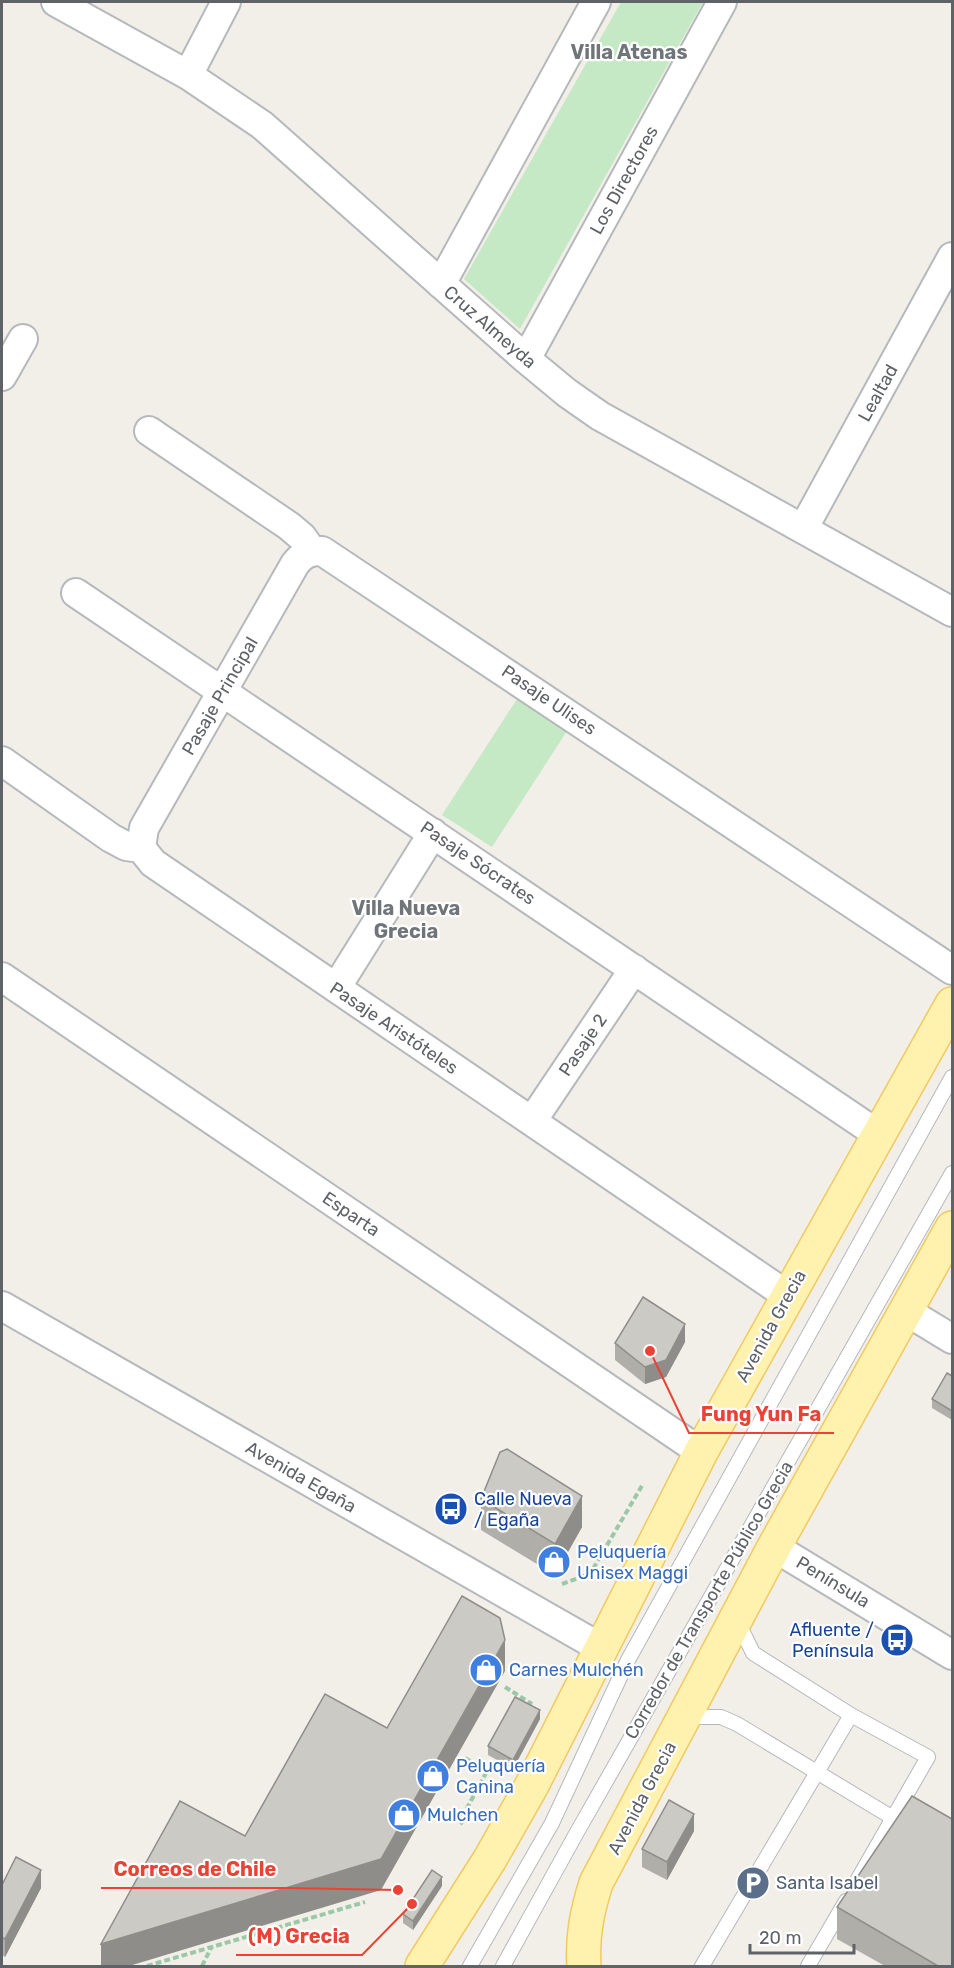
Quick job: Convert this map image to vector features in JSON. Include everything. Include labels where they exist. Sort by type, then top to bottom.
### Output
[{"type":"main road","name":"Avenida Grecia","points":[[422,1966],[490,1859],[532,1785],[701,1452],[952,1004]]},
{"type":"main road","name":"Avenida Grecia","points":[[584,1966],[582,1942],[587,1913],[596,1883],[774,1547],[952,1228]]},
{"type":"street","name":"Cruz Almeyda","points":[[56,2],[188,75],[262,125],[567,393],[635,437],[952,612]]},
{"type":"street","points":[[188,75],[226,2]]},
{"type":"street","points":[[441,284],[596,2]]},
{"type":"street","name":"Los Directores","points":[[526,359],[722,2]]},
{"type":"street","name":"Lealtad","points":[[803,529],[952,257]]},
{"type":"street","points":[[2,375],[23,339]]},
{"type":"street","name":"Pasaje Ulises","points":[[149,431],[289,526],[302,537],[312,551],[322,551],[332,556],[952,970]]},
{"type":"street","name":"Pasaje Principal","points":[[141,848],[144,828],[295,564],[302,556],[312,551]]},
{"type":"street","name":"Pasaje Sócrates","points":[[76,593],[879,1135]]},
{"type":"street","name":"Pasaje Aristóteles","points":[[2,761],[111,838],[126,846],[141,848],[153,863],[788,1296]]},
{"type":"street","points":[[336,988],[433,833]]},
{"type":"street","name":"Pasaje 2","points":[[532,1121],[634,969]]},
{"type":"street","name":"Esparta","points":[[2,977],[701,1452]]},
{"type":"street","name":"Avenida Egaña","points":[[2,1306],[601,1648]]},
{"type":"street","points":[[906,1311],[952,1339]]},
{"type":"street","name":"Península","points":[[774,1547],[952,1655]]},
{"type":"lane","name":"Corredor de Transporte Público Grecia","points":[[470,1966],[552,1823],[628,1660],[952,1077]]},
{"type":"lane","name":"Corredor de Transporte Público Grecia","points":[[503,1966],[952,1173]]},
{"type":"lane","points":[[737,1620],[753,1653],[851,1714],[928,1757],[808,1966]]},
{"type":"lane","points":[[706,1965],[851,1714]]},
{"type":"lane","points":[[685,1717],[721,1717],[893,1818]]},
{"type":"path","points":[[505,1687],[533,1702],[528,1712]]},
{"type":"path","points":[[463,1824],[460,1821],[487,1771],[465,1758]]},
{"type":"path","points":[[147,1966],[365,1902]]},
{"type":"path","points":[[202,1966],[212,1948]]},
{"type":"green space","points":[[621,2],[703,2],[520,329],[464,279]]},
{"type":"green space","points":[[517,699],[567,731],[492,847],[442,815]]},
{"type":"building","points":[[643,1297],[685,1324],[666,1360],[645,1367],[615,1343]]},
{"type":"building","points":[[947,1373],[952,1376],[952,1411],[932,1399]]},
{"type":"building","points":[[507,1449],[582,1496],[555,1544],[481,1499],[500,1452]]},
{"type":"building","points":[[462,1596],[500,1618],[505,1640],[381,1859],[101,1944],[180,1801],[245,1836],[325,1694],[387,1728]]},
{"type":"building","points":[[515,1697],[540,1710],[513,1760],[488,1746]]},
{"type":"building","points":[[912,1796],[952,1819],[952,1966],[938,1966],[837,1907]]},
{"type":"building","points":[[669,1800],[694,1814],[667,1862],[642,1849]]},
{"type":"building","points":[[16,1857],[41,1870],[5,1939],[2,1937],[2,1885]]},
{"type":"building","points":[[432,1870],[442,1877],[413,1921],[403,1914]]},
{"type":"place","name":"Fung Yun Fa","points":[[650,1351]]},
{"type":"place","name":"Calle Nueva / Egaña","points":[[451,1509]]},
{"type":"place","name":"Peluquería Unisex Maggi","points":[[554,1562]]},
{"type":"place","name":"Afluente / Península","points":[[897,1640]]},
{"type":"place","name":"Carnes Mulchén","points":[[486,1670]]},
{"type":"place","name":"Peluquería Canina","points":[[433,1776]]},
{"type":"place","name":"Mulchen","points":[[404,1815]]},
{"type":"place","name":"Santa Isabel","points":[[753,1883]]},
{"type":"place","name":"Correos de Chile","points":[[398,1890]]},
{"type":"place","name":"(M) Grecia","points":[[412,1904]]},
{"type":"district","name":"Villa Atenas","points":[[629,52]]},
{"type":"district","name":"Villa Nueva Grecia","points":[[406,920]]}]
